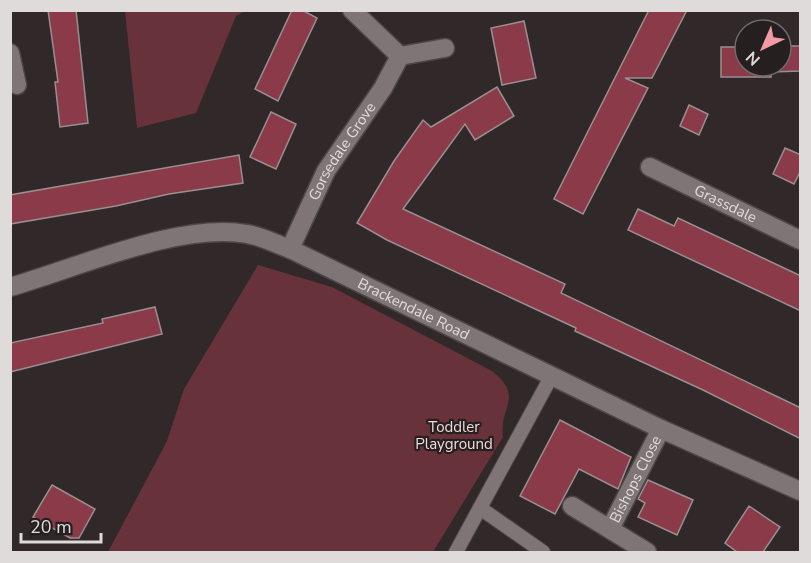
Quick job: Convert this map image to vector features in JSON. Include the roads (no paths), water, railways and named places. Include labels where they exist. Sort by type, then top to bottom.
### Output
[{"type":"street","points":[[352,10],[400,56],[445,48]]},
{"type":"street","points":[[11,55],[17,85]]},
{"type":"street","name":"Gorsedale Grove","points":[[290,249],[326,171],[382,88],[400,56]]},
{"type":"street","name":"Grassdale","points":[[650,167],[801,240]]},
{"type":"street","name":"Brackendale Road","points":[[10,287],[139,246],[197,234],[247,234],[290,249],[551,377],[801,491]]},
{"type":"street","name":"Bishops Close","points":[[610,529],[661,429]]},
{"type":"street","name":"Bishops Close","points":[[572,506],[647,552]]},
{"type":"lane","points":[[456,552],[551,377]]},
{"type":"lane","points":[[480,508],[543,552]]},
{"type":"park label","name":"Toddler Playground","points":[[454,436]]}]
